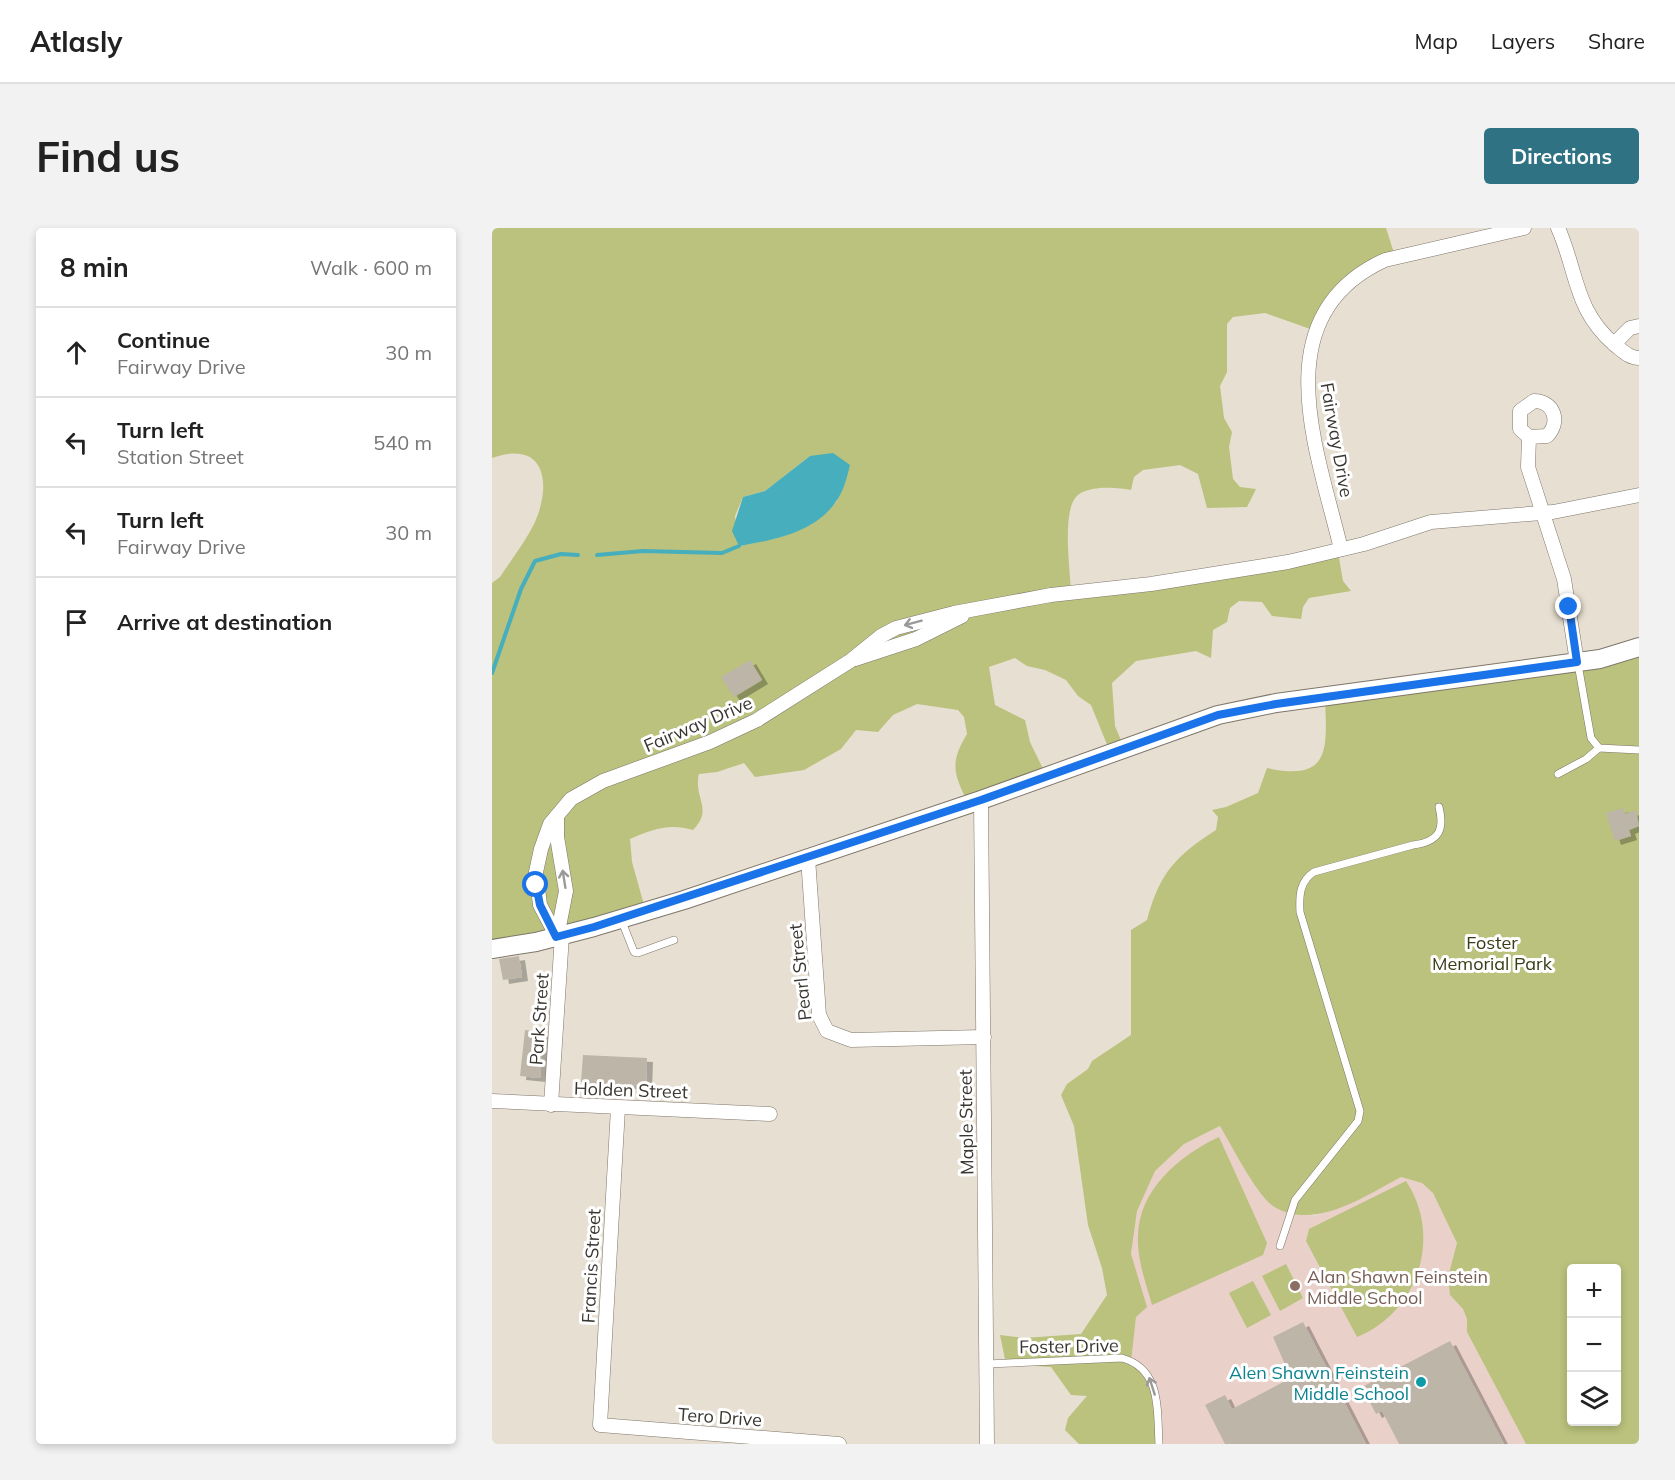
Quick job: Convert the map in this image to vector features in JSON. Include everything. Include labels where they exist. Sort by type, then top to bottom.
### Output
[{"type":"street","name":"Fairway Drive","points":[[1341,549],[1318,452],[1310,399],[1308,372],[1310,347],[1318,321],[1330,300],[1346,283],[1363,270],[1385,260],[1524,228]]},
{"type":"street","points":[[1558,228],[1581,302],[1597,328],[1630,357],[1639,358]]},
{"type":"street","points":[[1614,344],[1630,328],[1639,327]]},
{"type":"street","points":[[1529,437],[1527,467],[1564,579],[1577,662]]},
{"type":"street","name":"Fairway Drive","points":[[559,936],[540,905],[536,885],[541,849],[558,814],[571,799],[590,787],[710,742],[757,720],[850,661],[916,639],[970,611],[1051,595],[1248,568],[1341,549],[1431,522],[1543,513],[1639,495]]},
{"type":"street","points":[[492,949],[559,936],[621,919],[981,800],[1228,713],[1276,704],[1577,662],[1639,648]]},
{"type":"street","name":"Maple Street","points":[[981,800],[987,1444]]},
{"type":"street","points":[[558,814],[557,837],[566,891],[559,936]]},
{"type":"street","name":"Pearl Street","points":[[808,858],[819,1015],[827,1032],[851,1040],[984,1037]]},
{"type":"street","name":"Park Street","points":[[551,1105],[559,936]]},
{"type":"street","name":"Holden Street","points":[[492,1101],[770,1114]]},
{"type":"street","name":"Francis Street","points":[[600,1425],[618,1108]]},
{"type":"street","name":"Tero Drive","points":[[600,1425],[839,1444]]},
{"type":"lane","points":[[1577,662],[1591,738],[1599,748]]},
{"type":"lane","points":[[1558,774],[1586,759],[1599,748],[1639,750]]},
{"type":"lane","points":[[1280,1246],[1294,1200],[1358,1121],[1360,1111],[1300,912],[1301,889],[1306,877],[1314,872],[1428,843],[1439,834],[1442,819],[1439,807]]},
{"type":"lane","points":[[621,919],[634,952],[638,954],[674,940]]},
{"type":"lane","name":"Foster Drive","points":[[987,1364],[1122,1358],[1133,1361],[1143,1368],[1155,1390],[1159,1444]]},
{"type":"shaded area","name":"Alan Shawn Feinstein Middle School","points":[[1221,1126],[1245,1169],[1314,1216],[1352,1202],[1401,1177],[1422,1183],[1433,1193],[1457,1243],[1448,1277],[1450,1295],[1463,1309],[1467,1319],[1467,1332],[1526,1444],[1158,1444],[1131,1362],[1136,1317],[1131,1254],[1137,1211],[1155,1171],[1184,1144]]},
{"type":"green space","points":[[492,228],[1386,228],[1395,256],[1364,270],[1313,330],[1265,313],[1233,317],[1227,324],[1227,372],[1220,386],[1224,418],[1232,432],[1229,447],[1233,479],[1240,487],[1256,489],[1247,507],[1207,508],[1198,474],[1180,465],[1143,470],[1134,477],[1131,490],[1102,488],[1087,490],[1076,497],[1069,515],[1071,591],[1338,552],[1343,581],[1351,591],[1309,598],[1303,607],[1301,619],[1272,616],[1262,602],[1239,601],[1230,608],[1227,622],[1213,630],[1211,658],[1196,651],[1136,661],[1112,683],[1115,726],[1125,750],[1110,752],[1091,705],[1078,696],[1066,680],[1045,670],[1027,666],[1015,658],[989,667],[995,705],[1025,720],[1030,742],[1046,775],[968,802],[959,784],[955,768],[958,752],[967,734],[964,717],[958,710],[917,704],[893,715],[878,732],[856,730],[841,749],[804,770],[755,777],[744,763],[717,772],[699,774],[698,790],[703,809],[699,823],[693,830],[677,827],[661,828],[630,839],[632,862],[646,912],[492,949],[492,583],[500,577],[535,522],[543,493],[543,480],[540,468],[523,454],[492,458]],"holes":[[[810,456],[837,501],[826,512],[804,527],[767,540],[739,546],[735,516],[743,497],[765,491]]]},
{"type":"green space","name":"Foster Memorial Park","points":[[1639,648],[1639,1444],[1526,1444],[1467,1332],[1467,1319],[1463,1309],[1450,1295],[1448,1277],[1457,1243],[1433,1193],[1422,1183],[1401,1177],[1338,1208],[1305,1215],[1289,1213],[1266,1200],[1220,1126],[1184,1144],[1155,1171],[1137,1211],[1131,1254],[1147,1307],[1136,1317],[1131,1362],[1147,1379],[1151,1388],[1156,1410],[1158,1444],[1079,1444],[1065,1430],[1068,1418],[1087,1396],[1071,1395],[1051,1367],[1006,1364],[1000,1335],[1024,1338],[1081,1334],[1107,1295],[1102,1268],[1088,1225],[1074,1126],[1061,1095],[1067,1084],[1088,1069],[1092,1061],[1131,1035],[1131,930],[1147,920],[1158,889],[1171,867],[1190,848],[1216,830],[1218,817],[1212,810],[1226,807],[1258,793],[1267,768],[1288,771],[1303,770],[1314,766],[1321,758],[1326,733],[1325,699]]},
{"type":"green space","points":[[1219,1137],[1267,1243],[1263,1255],[1152,1305],[1142,1271],[1138,1246],[1140,1220],[1145,1204],[1153,1189],[1176,1164]]},
{"type":"green space","points":[[1406,1181],[1417,1203],[1423,1225],[1423,1248],[1418,1271],[1409,1291],[1396,1310],[1378,1325],[1357,1337],[1306,1241],[1309,1229]]},
{"type":"green space","points":[[1286,1264],[1303,1298],[1280,1311],[1262,1276]]},
{"type":"green space","points":[[1253,1281],[1271,1315],[1247,1328],[1229,1293]]},
{"type":"water","points":[[833,453],[850,465],[842,492],[828,511],[818,520],[793,533],[739,546],[732,531],[743,497],[765,491],[810,456]]},
{"type":"building","points":[[750,660],[762,680],[734,697],[721,677]]},
{"type":"building","points":[[1623,808],[1625,814],[1636,810],[1639,826],[1629,830],[1631,836],[1615,841],[1606,813]]},
{"type":"building","points":[[519,956],[522,977],[503,980],[499,959]]},
{"type":"building","points":[[525,1030],[544,1032],[540,1078],[520,1076]]},
{"type":"building","points":[[583,1055],[647,1058],[646,1086],[581,1082]]},
{"type":"building","points":[[1303,1322],[1366,1444],[1225,1444],[1205,1405],[1225,1395],[1232,1409],[1291,1378],[1273,1337]]},
{"type":"building","points":[[1450,1341],[1504,1444],[1399,1444],[1382,1411],[1376,1414],[1362,1387]]},
{"type":"waterway","points":[[597,555],[643,551],[722,553],[739,546]]},
{"type":"waterway","points":[[492,673],[521,589],[535,561],[561,554],[578,555]]},
{"type":"place","name":"Alan Shawn Feinstein Middle School","points":[[1295,1286]]},
{"type":"place","name":"Alen Shawn Feinstein Middle School","points":[[1421,1382]]},
{"type":"route","points":[[536,885],[540,905],[556,937],[594,927],[684,900],[981,800],[1218,715],[1276,704],[1577,662],[1569,607]]}]
